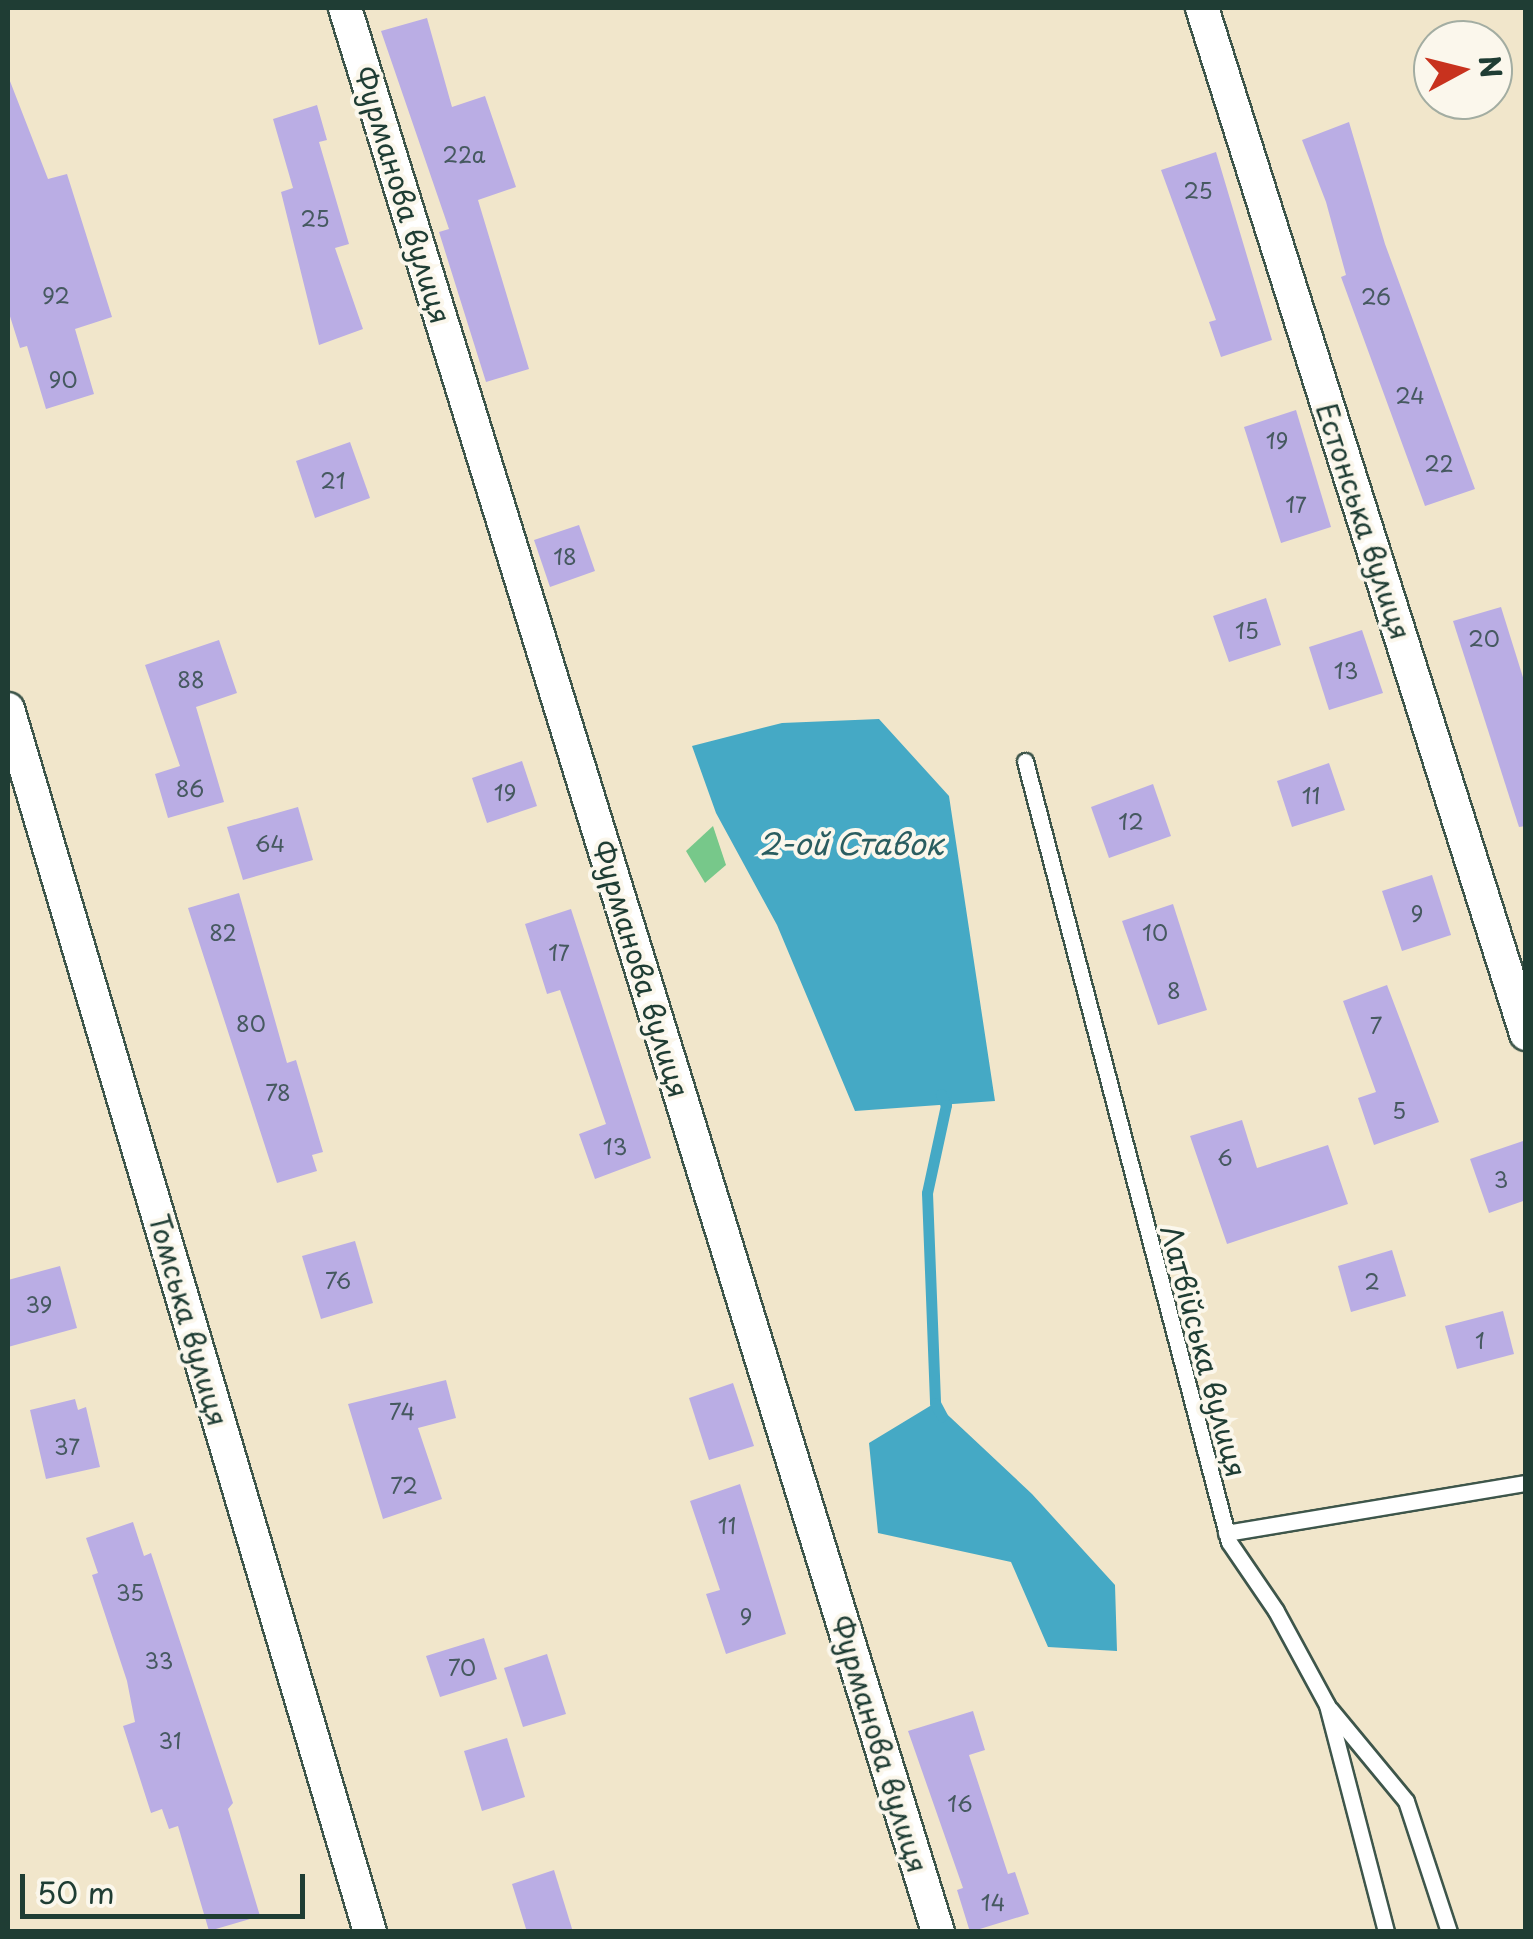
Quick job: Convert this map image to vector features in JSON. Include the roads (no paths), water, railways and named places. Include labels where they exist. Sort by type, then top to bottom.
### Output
[{"type":"street","name":"Фурманова вулиця","points":[[345,8],[938,1932]]},
{"type":"street","name":"Естонська вулиця","points":[[1202,8],[1526,1034]]},
{"type":"street","name":"Томська вулиця","points":[[8,709],[370,1932]]},
{"type":"lane","name":"Латвiйська вулиця","points":[[1025,762],[1226,1534],[1327,1705],[1386,1932]]},
{"type":"lane","points":[[1226,1534],[1526,1483]]},
{"type":"lane","points":[[1327,1705],[1406,1802],[1449,1932]]},
{"type":"water","name":"2-ой Ставок","points":[[879,719],[949,796],[995,1101],[855,1111],[777,925],[716,813],[692,746],[782,723]]},
{"type":"water","points":[[935,1403],[1032,1494],[1115,1585],[1117,1651],[1048,1647],[1011,1562],[878,1533],[869,1443]]},
{"type":"waterway","points":[[941,1094],[946,1105],[927,1193],[935,1403],[942,1416]]}]
